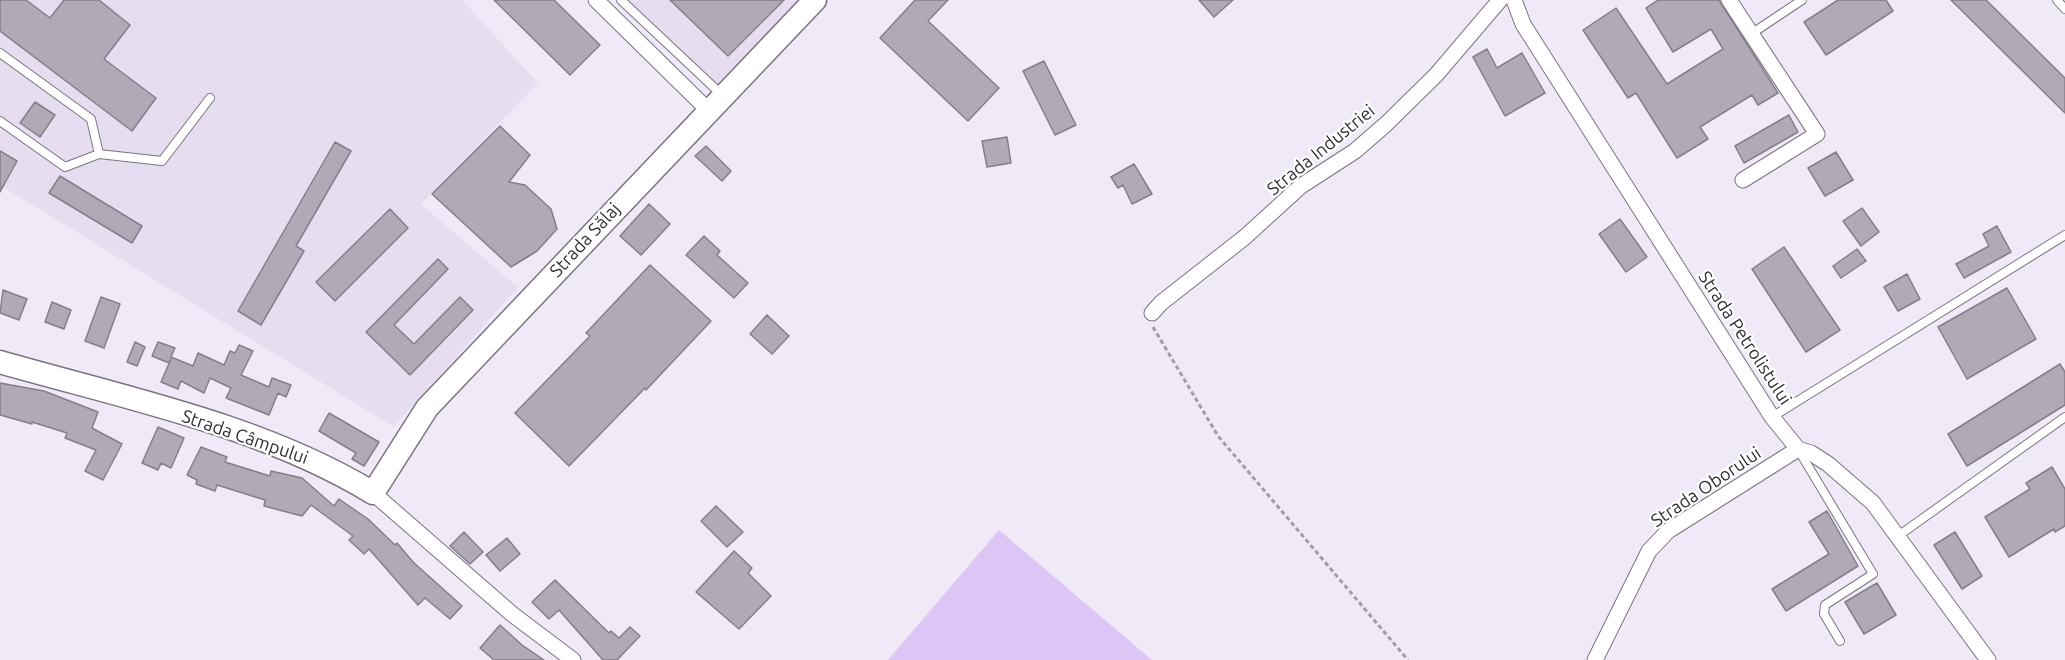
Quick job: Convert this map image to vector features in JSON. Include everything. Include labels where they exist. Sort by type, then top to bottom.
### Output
[{"type":"street","points":[[596,0],[715,103]]},
{"type":"street","name":"Strada Sălaj","points":[[373,494],[427,408],[815,0]]},
{"type":"street","name":"Strada Industriei","points":[[1152,314],[1161,303],[1276,211],[1301,186],[1355,151],[1385,125],[1436,75],[1500,0]]},
{"type":"street","name":"Strada Petrolistului","points":[[1514,0],[1523,24],[1772,417],[1798,449],[1811,453],[1848,479],[1873,503],[1988,660]]},
{"type":"street","points":[[1731,1],[1817,134],[1743,180]]},
{"type":"street","name":"Strada Câmpului","points":[[0,362],[250,435],[311,458],[373,494],[512,614],[568,659]]},
{"type":"street","name":"Strada Oborului","points":[[1595,660],[1649,551],[1668,531],[1798,449]]},
{"type":"lane","points":[[621,0],[715,103]]},
{"type":"lane","points":[[1751,34],[1802,0]]},
{"type":"lane","points":[[2057,0],[2065,9]]},
{"type":"lane","points":[[0,53],[91,119],[99,154]]},
{"type":"lane","points":[[0,121],[64,167],[99,154],[162,161],[210,98]]},
{"type":"lane","points":[[1772,417],[2065,236]]},
{"type":"lane","points":[[1898,536],[2065,417]]},
{"type":"lane","points":[[1798,449],[1873,574],[1825,605],[1824,614],[1840,641]]},
{"type":"path","points":[[1152,314],[1154,332],[1218,436],[1408,660]]},
{"type":"shaded area","points":[[0,0],[462,0],[538,83],[421,204],[518,287],[394,427],[0,185]]},
{"type":"shaded area","points":[[620,0],[815,0],[722,96]]},
{"type":"shaded area","points":[[999,530],[1152,660],[888,660]]},
{"type":"building","points":[[0,0],[26,0],[50,18],[64,0],[99,0],[130,25],[104,59],[156,98],[132,131],[0,31]]},
{"type":"building","points":[[494,0],[554,0],[600,45],[570,75]]},
{"type":"building","points":[[670,0],[784,0],[728,56]]},
{"type":"building","points":[[915,0],[948,0],[928,21],[999,88],[968,121],[880,38]]},
{"type":"building","points":[[1199,0],[1233,0],[1214,17]]},
{"type":"building","points":[[1658,0],[1719,0],[1778,93],[1758,105],[1752,95],[1700,127],[1708,139],[1677,158],[1636,93],[1628,98],[1583,30],[1616,8],[1667,84],[1723,49],[1711,29],[1673,52],[1646,8]]},
{"type":"building","points":[[1838,0],[1886,0],[1893,11],[1826,55],[1804,22]]},
{"type":"building","points":[[1951,0],[1986,0],[2065,78],[2065,113]]},
{"type":"building","points":[[1487,49],[1497,68],[1522,53],[1545,93],[1505,116],[1473,57]]},
{"type":"building","points":[[1044,61],[1076,125],[1055,135],[1023,71]]},
{"type":"building","points":[[35,102],[55,115],[40,137],[20,123]]},
{"type":"building","points":[[1789,115],[1798,132],[1744,163],[1735,146]]},
{"type":"building","points":[[500,126],[530,155],[509,182],[525,185],[551,209],[557,229],[537,251],[511,267],[432,194]]},
{"type":"building","points":[[1007,137],[1011,163],[987,167],[982,141]]},
{"type":"building","points":[[335,142],[351,151],[296,246],[304,251],[261,325],[238,311]]},
{"type":"building","points":[[706,146],[731,171],[722,181],[695,156]]},
{"type":"building","points":[[0,151],[17,161],[0,192]]},
{"type":"building","points":[[1836,152],[1853,180],[1825,196],[1808,168]]},
{"type":"building","points":[[1134,164],[1152,194],[1132,204],[1123,185],[1118,188],[1111,177]]},
{"type":"building","points":[[60,176],[142,226],[132,243],[49,193]]},
{"type":"building","points":[[649,204],[670,224],[641,255],[620,236]]},
{"type":"building","points":[[1862,208],[1879,232],[1861,246],[1843,221]]},
{"type":"building","points":[[390,209],[408,228],[335,301],[316,282]]},
{"type":"building","points":[[1620,219],[1647,257],[1626,272],[1599,234]]},
{"type":"building","points":[[1997,226],[2011,252],[1964,278],[1956,264],[1989,246],[1983,234]]},
{"type":"building","points":[[704,236],[720,251],[717,255],[748,283],[734,298],[686,255]]},
{"type":"building","points":[[1784,247],[1840,330],[1806,352],[1752,269]]},
{"type":"building","points":[[1857,249],[1866,261],[1841,278],[1833,266]]},
{"type":"building","points":[[438,259],[448,269],[394,325],[414,344],[460,297],[473,310],[410,375],[366,332]]},
{"type":"building","points":[[650,265],[711,321],[646,390],[645,388],[569,466],[515,413],[590,336],[586,333]]},
{"type":"building","points":[[1907,274],[1920,299],[1898,311],[1884,287]]},
{"type":"building","points":[[2007,288],[2036,339],[1967,379],[1938,327]]},
{"type":"building","points":[[3,290],[27,299],[19,320],[0,313]]},
{"type":"building","points":[[101,297],[120,304],[104,348],[85,341]]},
{"type":"building","points":[[52,302],[71,310],[64,329],[45,322]]},
{"type":"building","points":[[767,315],[789,336],[772,354],[750,334]]},
{"type":"building","points":[[135,342],[145,347],[137,366],[127,362]]},
{"type":"building","points":[[158,342],[175,348],[171,357],[193,366],[198,353],[224,365],[230,351],[235,353],[239,345],[253,351],[241,375],[269,387],[272,378],[291,385],[286,397],[278,393],[269,415],[226,398],[231,388],[210,378],[204,393],[181,381],[178,389],[161,382],[171,359],[169,363],[152,356]]},
{"type":"building","points":[[2060,364],[2065,372],[2065,405],[1967,466],[1948,434]]},
{"type":"building","points":[[0,383],[44,391],[98,412],[92,428],[122,444],[103,480],[85,471],[96,450],[65,438],[67,433],[0,415]]},
{"type":"building","points":[[329,413],[379,442],[364,466],[352,459],[356,453],[319,431]]},
{"type":"building","points":[[158,427],[184,438],[171,468],[161,463],[158,470],[142,463]]},
{"type":"building","points":[[201,447],[227,457],[225,462],[270,476],[271,471],[302,478],[334,506],[339,499],[368,519],[395,545],[397,543],[413,562],[462,606],[450,619],[425,598],[418,605],[369,549],[364,554],[349,540],[353,536],[311,505],[302,516],[264,506],[265,500],[217,485],[215,491],[196,484],[197,480],[187,475]]},
{"type":"building","points":[[2052,467],[2065,489],[2065,526],[2055,532],[2054,529],[2009,557],[1985,517],[2030,489],[2026,483]]},
{"type":"building","points":[[716,506],[743,532],[727,547],[701,521]]},
{"type":"building","points":[[1827,511],[1858,566],[1786,611],[1772,589],[1829,554],[1809,522]]},
{"type":"building","points":[[464,532],[483,552],[470,564],[450,546]]},
{"type":"building","points":[[1955,532],[1982,576],[1962,589],[1934,545]]},
{"type":"building","points":[[507,538],[520,554],[500,571],[486,555]]},
{"type":"building","points":[[734,551],[752,568],[748,573],[771,596],[739,629],[696,592]]},
{"type":"building","points":[[555,580],[609,633],[611,631],[619,638],[630,627],[640,636],[617,660],[603,660],[559,610],[549,619],[532,602]]},
{"type":"building","points":[[1877,583],[1896,615],[1864,634],[1845,602]]},
{"type":"building","points":[[500,625],[522,645],[544,660],[494,660],[480,648]]}]
